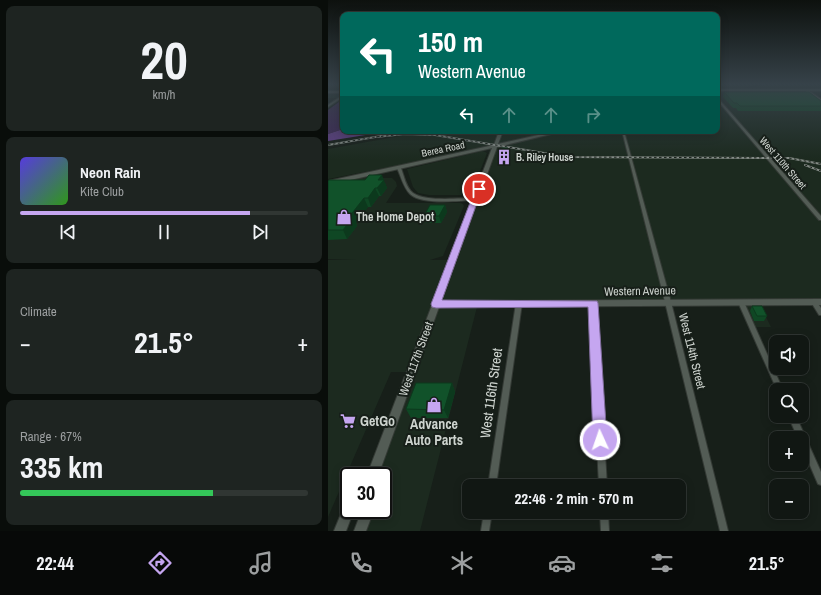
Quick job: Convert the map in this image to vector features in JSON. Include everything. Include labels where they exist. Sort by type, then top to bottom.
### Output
[{"type":"main road","name":"West 117th Street","points":[[376,467],[474,199],[500,134]]},
{"type":"main road","name":"Berea Road","points":[[328,183],[549,134]]},
{"type":"main road","name":"Western Avenue","points":[[436,304],[818,302]]},
{"type":"main road","points":[[340,531],[345,519]]},
{"type":"main road","points":[[360,531],[365,519]]},
{"type":"street","name":"West 110th Street","points":[[728,110],[821,219]]},
{"type":"street","name":"West 114th Street","points":[[624,134],[668,302],[724,531]]},
{"type":"street","points":[[400,168],[410,193],[417,196],[432,199],[474,199]]},
{"type":"street","points":[[741,302],[777,383]]},
{"type":"street","points":[[818,302],[821,312]]},
{"type":"street","name":"West 116th Street","points":[[493,479],[519,303]]},
{"type":"street","points":[[593,303],[603,479]]},
{"type":"street","points":[[809,454],[821,481]]},
{"type":"street","points":[[485,531],[487,519]]},
{"type":"street","points":[[604,519],[605,531]]},
{"type":"shaded area","points":[[328,110],[340,110],[340,130],[328,134]]},
{"type":"shaded area","points":[[720,110],[821,110],[821,302],[759,303],[771,327],[752,327],[741,302],[478,303],[420,531],[360,531],[365,519],[392,519],[392,467],[378,467],[500,134],[720,134]]},
{"type":"shaded area","points":[[340,130],[340,134],[372,134],[328,141],[328,134]]},
{"type":"shaded area","points":[[411,134],[498,134],[493,147],[328,179],[328,149]]},
{"type":"shaded area","points":[[483,151],[487,153],[471,194],[429,195],[418,193],[413,187],[407,169]]},
{"type":"shaded area","points":[[360,178],[392,178],[396,182],[397,186],[386,203],[460,203],[464,206],[443,256],[430,260],[450,260],[405,372],[391,372],[350,467],[340,467],[340,489],[328,517],[328,260],[356,260],[328,259],[328,187]]},
{"type":"building","points":[[502,148],[508,148],[506,156],[499,156]]},
{"type":"building","name":"The Home Depot","points":[[369,175],[382,175],[378,180],[384,180],[377,188],[375,188],[368,198],[364,198],[349,217],[353,217],[343,230],[328,230],[328,181],[365,180]]},
{"type":"building","points":[[430,205],[445,205],[439,216],[424,216]]},
{"type":"building","points":[[752,306],[762,306],[767,316],[757,316]]},
{"type":"building","points":[[416,383],[452,383],[444,410],[406,409]]},
{"type":"railway","points":[[376,137],[405,134],[435,135],[568,157],[789,158],[821,164]]},
{"type":"railway","points":[[328,145],[381,136]]},
{"type":"railway","points":[[805,165],[821,171]]},
{"type":"place","name":"B. Riley House","points":[[504,157]]},
{"type":"place","name":"The Home Depot","points":[[344,217]]},
{"type":"place","name":"Advance Auto Parts","points":[[434,405]]},
{"type":"place","name":"GetGo","points":[[348,421]]},
{"type":"route","points":[[479,189],[472,204],[436,304],[593,303],[600,440]]}]
